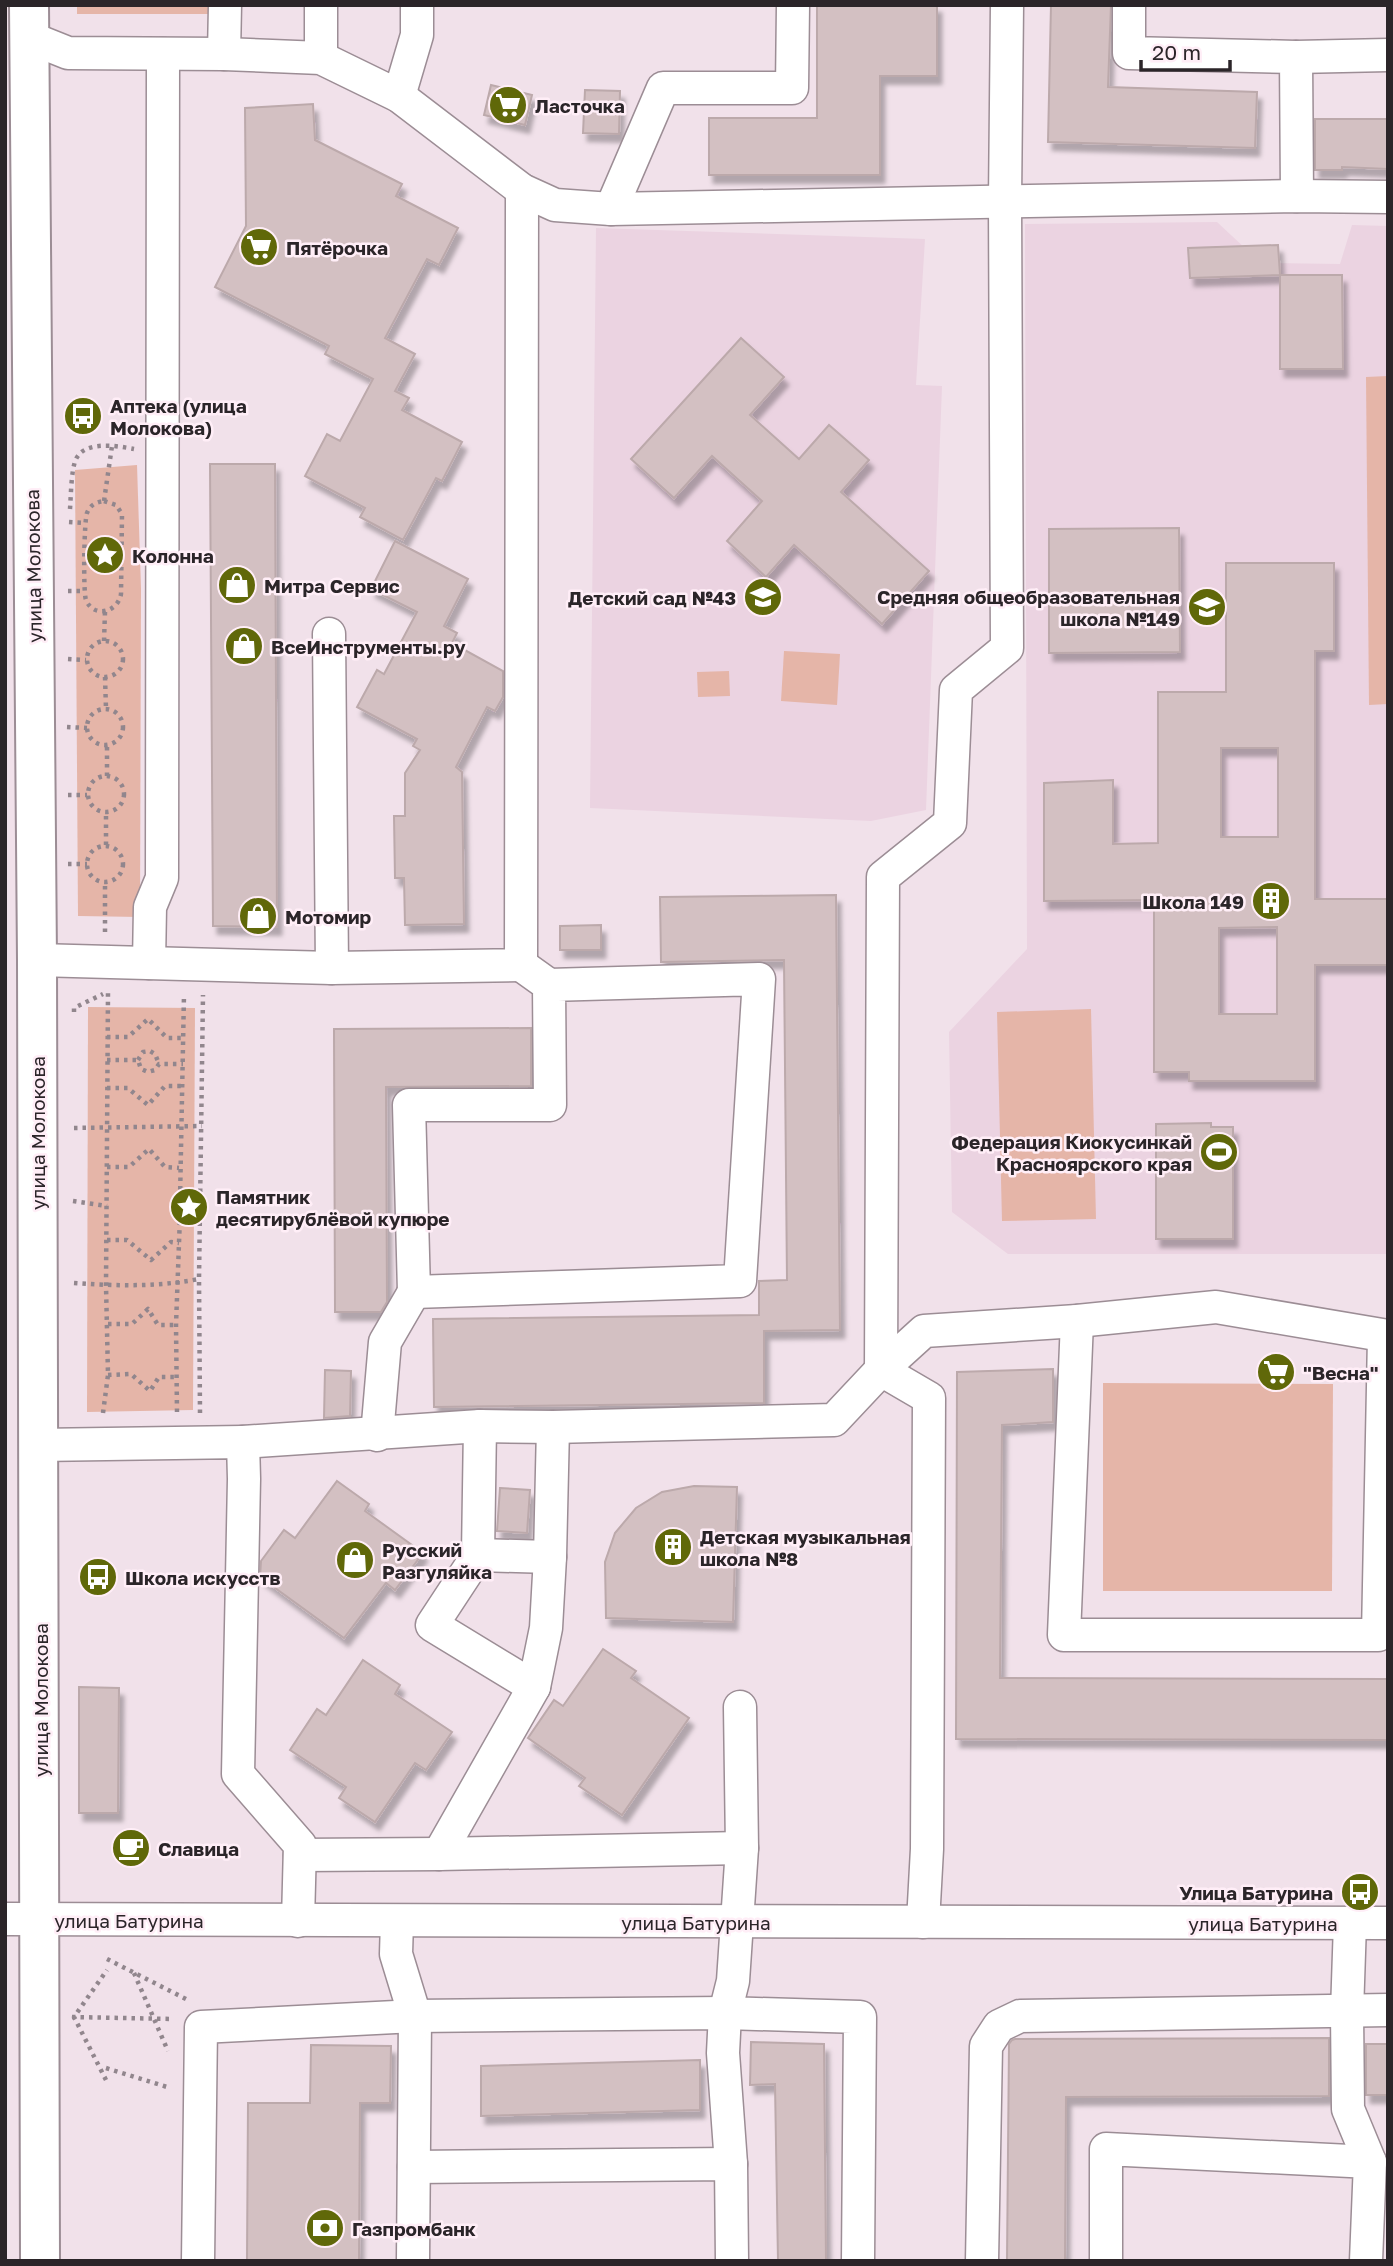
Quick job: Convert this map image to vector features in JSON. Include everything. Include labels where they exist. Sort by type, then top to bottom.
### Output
[{"type":"main road","name":"улица Молокова","points":[[29,21],[38,1445],[23,1919],[40,2261]]},
{"type":"street","points":[[225,5],[225,54]]},
{"type":"street","points":[[321,5],[321,58]]},
{"type":"street","points":[[399,96],[417,34],[417,5]]},
{"type":"street","points":[[611,209],[663,89],[792,88],[793,5]]},
{"type":"street","points":[[881,1370],[883,877],[950,823],[956,690],[1007,648],[1007,5]]},
{"type":"street","points":[[1129,5],[1129,53],[1296,57],[1388,55]]},
{"type":"street","points":[[29,21],[68,53],[225,54],[321,58],[399,96],[522,190],[555,205],[611,209],[1297,196],[1388,197]]},
{"type":"street","points":[[149,963],[150,906],[162,878],[163,54]]},
{"type":"street","points":[[1296,57],[1297,196]]},
{"type":"street","points":[[521,965],[522,190]]},
{"type":"street","points":[[328,635],[332,968]]},
{"type":"street","points":[[37,960],[332,968],[521,965],[549,985],[759,979],[740,1281],[414,1292]]},
{"type":"street","points":[[377,1434],[386,1342],[414,1292],[409,1105],[550,1105],[549,985]]},
{"type":"street","points":[[38,1445],[243,1442],[480,1426],[553,1427],[834,1420],[881,1370],[924,1331],[1077,1321],[1216,1307],[1386,1337],[1378,1635],[1063,1635],[1077,1321]]},
{"type":"street","points":[[881,1370],[929,1398],[927,1849],[923,1922]]},
{"type":"street","points":[[480,1426],[478,1555],[432,1625],[534,1687]]},
{"type":"street","points":[[439,1854],[534,1687],[546,1628],[553,1427]]},
{"type":"street","points":[[243,1442],[238,1774],[300,1845],[298,1921]]},
{"type":"street","points":[[478,1555],[550,1557]]},
{"type":"street","points":[[732,2261],[731,2164],[723,2053],[725,2012],[733,1981],[742,1848],[740,1707]]},
{"type":"street","points":[[300,1855],[742,1848]]},
{"type":"street","name":"улица Батурина","points":[[23,1919],[1388,1923]]},
{"type":"street","points":[[397,1921],[396,1954],[415,2017],[413,2261]]},
{"type":"street","points":[[1350,1923],[1348,2109],[1370,2162],[1366,2261]]},
{"type":"street","points":[[982,2261],[986,2046],[999,2026],[1020,2016],[1388,2011]]},
{"type":"street","points":[[198,2261],[201,2027],[415,2017],[725,2012],[860,2017],[858,2261]]},
{"type":"street","points":[[1106,2261],[1106,2149],[1370,2162]]},
{"type":"street","points":[[414,2166],[731,2164]]},
{"type":"path","points":[[104,501],[112,446]]},
{"type":"path","points":[[104,501],[116,505],[122,514],[120,600],[113,609],[105,612],[91,608],[85,597],[86,523],[88,510],[92,505],[104,501]]},
{"type":"path","points":[[69,522],[86,523]]},
{"type":"path","points":[[67,590],[85,591]]},
{"type":"path","points":[[104,641],[105,612]]},
{"type":"path","points":[[104,641],[116,645],[123,660],[119,671],[109,677],[93,674],[86,660],[92,645],[104,641]]},
{"type":"path","points":[[67,659],[86,660]]},
{"type":"path","points":[[105,677],[106,709]]},
{"type":"path","points":[[106,709],[120,717],[123,728],[119,739],[107,745],[93,741],[87,728],[88,718],[93,713],[106,709]]},
{"type":"path","points":[[66,727],[87,728]]},
{"type":"path","points":[[107,745],[107,776]]},
{"type":"path","points":[[107,776],[121,784],[124,795],[120,806],[106,812],[94,809],[88,794],[93,780],[107,776]]},
{"type":"path","points":[[67,795],[88,794]]},
{"type":"path","points":[[106,812],[106,845]]},
{"type":"path","points":[[106,845],[120,853],[123,864],[119,875],[105,882],[93,878],[87,864],[92,850],[106,845]]},
{"type":"path","points":[[67,864],[87,864]]},
{"type":"path","points":[[105,882],[105,933]]},
{"type":"path","points":[[209,1443],[201,1422],[199,1279],[203,993],[216,965]]},
{"type":"path","points":[[103,1419],[108,1375],[108,991]]},
{"type":"path","points":[[177,1417],[176,1325],[180,1216],[175,1214],[173,1206],[180,1199],[184,991]]},
{"type":"path","points":[[107,1037],[128,1037],[148,1019],[167,1038],[183,1038]]},
{"type":"path","points":[[149,1051],[158,1057],[159,1064],[155,1070],[148,1072],[141,1069],[138,1060],[143,1052],[149,1051]]},
{"type":"path","points":[[107,1060],[138,1060]]},
{"type":"path","points":[[159,1064],[183,1064]]},
{"type":"path","points":[[107,1088],[128,1088],[148,1105],[165,1087],[182,1086]]},
{"type":"path","points":[[74,1128],[202,1126]]},
{"type":"path","points":[[107,1167],[129,1167],[149,1149],[164,1167],[179,1168]]},
{"type":"path","points":[[74,1200],[107,1206]]},
{"type":"path","points":[[107,1240],[127,1240],[150,1260],[171,1242],[179,1243]]},
{"type":"path","points":[[74,1283],[178,1284],[199,1279]]},
{"type":"path","points":[[108,1324],[132,1324],[149,1309],[158,1325],[176,1325]]},
{"type":"path","points":[[108,1375],[131,1374],[150,1391],[159,1377],[176,1377]]},
{"type":"path","points":[[107,1959],[193,2002]]},
{"type":"path","points":[[74,2017],[107,1970]]},
{"type":"path","points":[[134,1973],[169,2051]]},
{"type":"path","points":[[66,2017],[179,2019]]},
{"type":"path","points":[[74,2017],[106,2080]]},
{"type":"path","points":[[106,2068],[167,2087]]},
{"type":"shaded area","points":[[77,5],[212,5],[212,14],[77,14]]},
{"type":"shaded area","name":"Средняя общеобразовательная школа №149","points":[[1217,222],[1261,263],[1340,264],[1352,225],[1388,226],[1388,1254],[1008,1254],[952,1212],[949,1032],[1027,949],[1025,224]]},
{"type":"shaded area","name":"Детский сад №43","points":[[596,228],[925,239],[916,385],[942,386],[926,810],[871,821],[590,808]]},
{"type":"shaded area","points":[[1388,376],[1388,704],[1369,705],[1366,377]]},
{"type":"shaded area","points":[[137,465],[141,588],[140,917],[78,916],[75,470]]},
{"type":"shaded area","points":[[784,651],[840,654],[837,705],[781,701]]},
{"type":"shaded area","points":[[729,671],[730,696],[698,697],[697,672]]},
{"type":"shaded area","points":[[88,1007],[195,1008],[193,1410],[87,1412]]},
{"type":"shaded area","points":[[1091,1009],[1096,1219],[1002,1221],[997,1012]]},
{"type":"shaded area","points":[[1103,1383],[1333,1384],[1332,1591],[1103,1591]]},
{"type":"building","points":[[817,5],[937,5],[937,76],[880,76],[880,175],[709,175],[709,118],[817,118]]},
{"type":"building","points":[[1051,5],[1111,5],[1108,87],[1257,92],[1255,148],[1048,142]]},
{"type":"building","name":"Ласточка","points":[[491,85],[532,95],[525,125],[484,115]]},
{"type":"building","points":[[585,90],[620,91],[619,134],[583,133]]},
{"type":"building","points":[[313,104],[315,140],[402,184],[396,196],[458,228],[439,265],[427,259],[385,338],[415,354],[395,391],[409,398],[402,410],[462,442],[442,481],[436,478],[403,540],[360,517],[365,508],[305,476],[327,434],[340,441],[373,379],[325,354],[329,346],[215,287],[246,226],[245,108]]},
{"type":"building","points":[[1315,119],[1388,119],[1388,169],[1342,167],[1342,170],[1315,170]]},
{"type":"building","points":[[1278,245],[1280,275],[1190,278],[1188,248]]},
{"type":"building","points":[[1280,275],[1342,275],[1343,369],[1280,369]]},
{"type":"building","points":[[741,338],[784,377],[750,415],[799,459],[829,425],[869,460],[841,492],[929,571],[882,624],[794,545],[766,577],[727,541],[762,501],[712,456],[674,498],[631,459]]},
{"type":"building","points":[[210,464],[275,464],[277,927],[213,926]]},
{"type":"building","points":[[1179,528],[1180,652],[1049,653],[1049,529]]},
{"type":"building","points":[[395,541],[468,579],[444,626],[457,633],[452,643],[503,671],[503,697],[495,711],[487,707],[456,767],[462,772],[464,924],[405,925],[404,878],[395,878],[394,816],[405,816],[405,773],[420,750],[413,746],[417,739],[357,707],[377,670],[384,674],[417,612],[371,589]]},
{"type":"building","name":"Школа 149","points":[[1226,563],[1334,563],[1334,651],[1315,651],[1315,899],[1388,899],[1388,965],[1315,965],[1315,1081],[1189,1081],[1189,1072],[1154,1072],[1154,900],[1044,901],[1044,783],[1113,780],[1113,844],[1158,843],[1158,692],[1226,692]],"holes":[[[1221,748],[1278,748],[1278,837],[1221,837]],[[1277,927],[1277,1014],[1219,1014],[1219,928]]]},
{"type":"building","points":[[836,895],[840,1330],[764,1331],[764,1403],[434,1407],[433,1319],[759,1315],[759,1281],[787,1280],[784,960],[661,962],[660,897]]},
{"type":"building","points":[[601,925],[601,950],[560,950],[560,926]]},
{"type":"building","points":[[531,1028],[531,1086],[386,1087],[387,1302],[381,1312],[335,1312],[334,1029]]},
{"type":"building","points":[[1211,1123],[1211,1127],[1233,1127],[1233,1239],[1156,1239],[1156,1124]]},
{"type":"building","points":[[1053,1369],[1053,1422],[1002,1425],[1000,1678],[1388,1679],[1388,1740],[956,1739],[957,1372]]},
{"type":"building","points":[[325,1370],[351,1371],[350,1416],[324,1418]]},
{"type":"building","points":[[337,1481],[369,1504],[365,1511],[423,1553],[395,1590],[386,1583],[344,1638],[260,1577],[261,1561],[284,1530],[295,1538]]},
{"type":"building","name":"Детская музыкальная школа №8","points":[[694,1486],[737,1487],[733,1622],[606,1618],[605,1562],[615,1533],[636,1508],[662,1492]]},
{"type":"building","points":[[500,1488],[530,1490],[527,1533],[497,1531]]},
{"type":"building","points":[[603,1649],[636,1671],[631,1678],[689,1718],[622,1815],[579,1786],[585,1778],[528,1738],[554,1700],[563,1706]]},
{"type":"building","points":[[363,1660],[400,1685],[395,1694],[452,1732],[426,1770],[415,1763],[375,1822],[339,1798],[346,1787],[290,1750],[317,1709],[326,1715]]},
{"type":"building","points":[[79,1687],[119,1688],[118,1813],[79,1813]]},
{"type":"building","points":[[1329,2038],[1329,2096],[1066,2097],[1065,2261],[1007,2261],[1009,2044],[1012,2040]]},
{"type":"building","points":[[751,2042],[824,2044],[826,2261],[778,2261],[775,2084],[750,2085]]},
{"type":"building","points":[[1366,2044],[1388,2044],[1388,2095],[1366,2095]]},
{"type":"building","points":[[311,2045],[391,2046],[390,2103],[360,2103],[359,2261],[247,2261],[248,2103],[310,2103]]},
{"type":"building","points":[[700,2060],[700,2110],[481,2116],[481,2066]]},
{"type":"place","name":"Ласточка","points":[[508,105]]},
{"type":"place","name":"Пятёрочка","points":[[259,247]]},
{"type":"place","name":"Аптека (улица Молокова)","points":[[83,416]]},
{"type":"place","name":"Колонна","points":[[105,555]]},
{"type":"place","name":"Митра Сервис","points":[[237,585]]},
{"type":"place","name":"Детский сад №43","points":[[763,597]]},
{"type":"place","name":"Средняя общеобразовательная школа №149","points":[[1207,607]]},
{"type":"place","name":"ВсеИнструменты.ру","points":[[244,646]]},
{"type":"place","name":"Школа 149","points":[[1271,901]]},
{"type":"place","name":"Мотомир","points":[[258,916]]},
{"type":"place","name":"Федерация Киокусинкай Красноярского края","points":[[1219,1152]]},
{"type":"place","name":"Памятник десятирублёвой купюре","points":[[189,1207]]},
{"type":"place","name":"\"Весна\"","points":[[1276,1372]]},
{"type":"place","name":"Детская музыкальная школа №8","points":[[673,1547]]},
{"type":"place","name":"Русский Разгуляйка","points":[[355,1560]]},
{"type":"place","name":"Школа искусств","points":[[98,1577]]},
{"type":"place","name":"Славица","points":[[131,1848]]},
{"type":"place","name":"Улица Батурина","points":[[1360,1892]]},
{"type":"place","name":"Газпромбанк","points":[[325,2228]]}]
